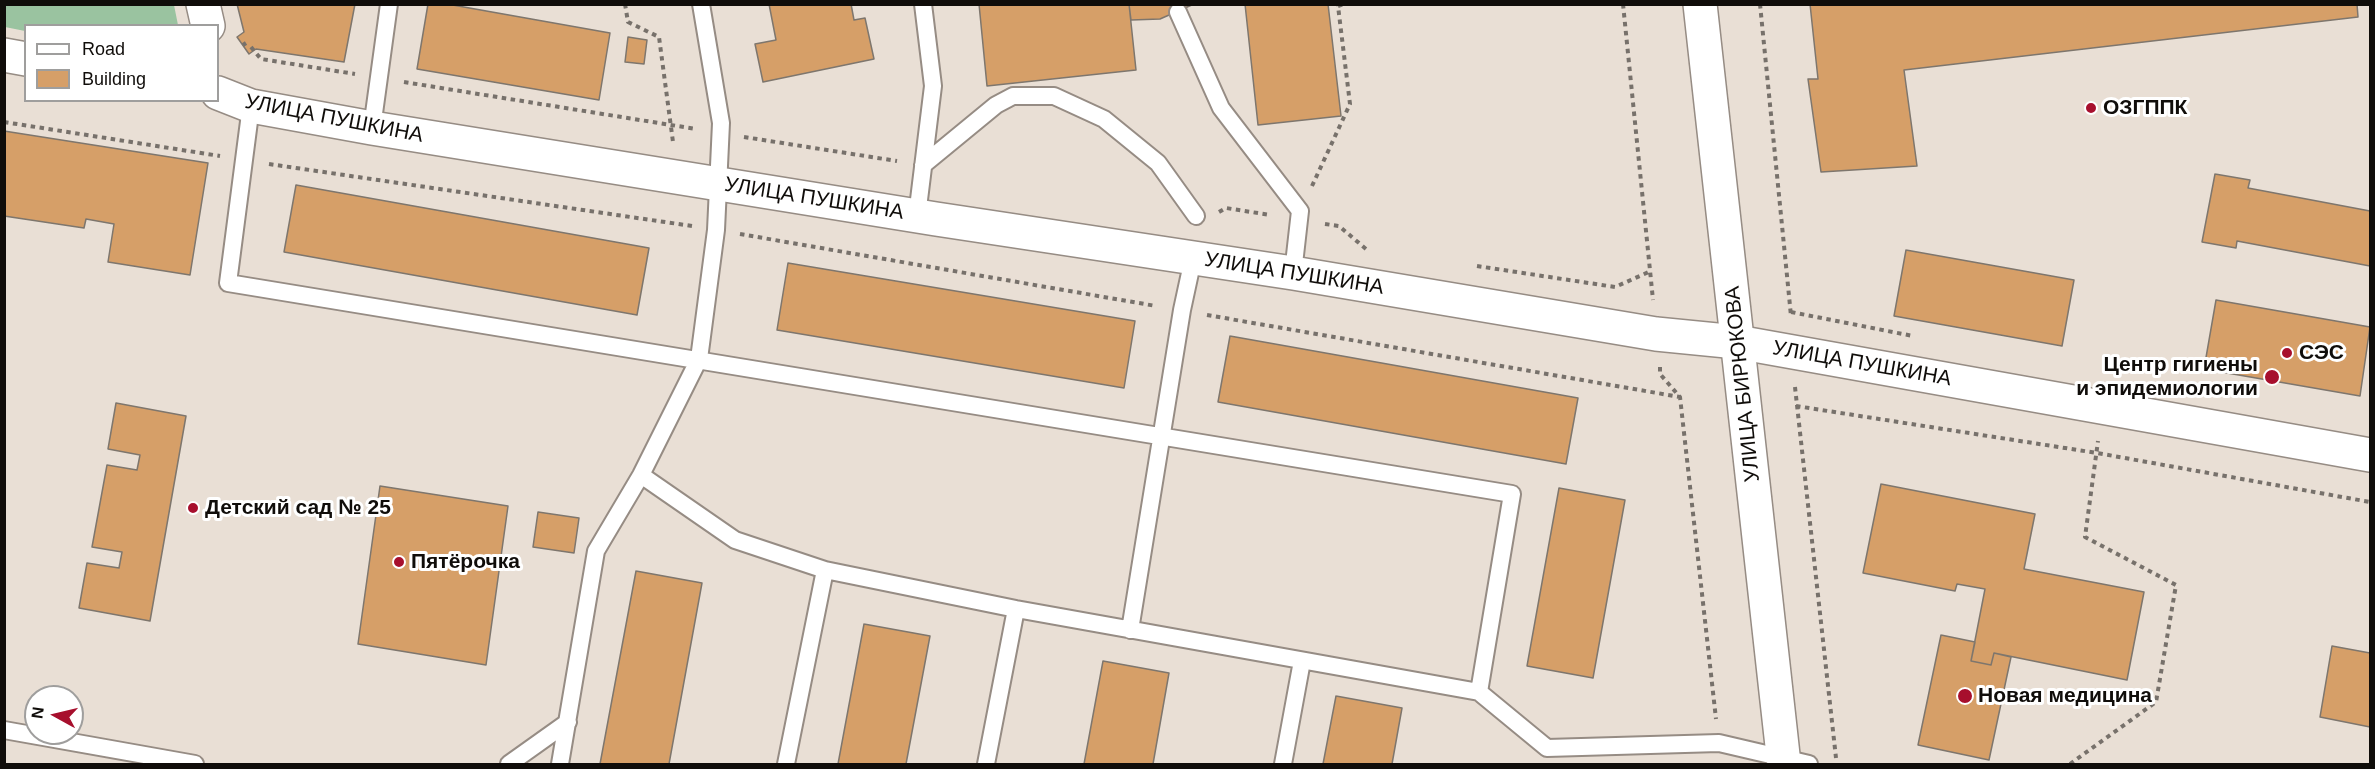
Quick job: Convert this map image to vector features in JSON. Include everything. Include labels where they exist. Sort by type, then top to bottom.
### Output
[{"type":"street","points":[[203,4],[208,24]]},
{"type":"street","name":"УЛИЦА БИРЮКОВА","points":[[1700,4],[1737,342],[1792,763]]},
{"type":"street","points":[[4,55],[24,58]]},
{"type":"street","name":"УЛИЦА ПУШКИНА","points":[[219,93],[251,106],[372,128],[917,216],[1293,273],[1656,334],[1737,342],[2370,455]]},
{"type":"lane","points":[[372,128],[390,4]]},
{"type":"lane","points":[[560,765],[596,551],[641,475],[699,359],[716,230],[721,133],[702,4]]},
{"type":"lane","points":[[917,216],[933,86],[923,4]]},
{"type":"lane","points":[[1178,12],[1221,108],[1299,216],[1293,273]]},
{"type":"lane","points":[[923,165],[996,105],[1013,96],[1054,96],[1104,119],[1158,163],[1196,216]]},
{"type":"lane","points":[[251,106],[228,283],[1512,494],[1479,692]]},
{"type":"lane","points":[[1130,630],[1182,310],[1193,259]]},
{"type":"lane","points":[[641,475],[735,540],[825,570],[1016,609],[1479,692],[1547,748],[1719,743],[1792,763]]},
{"type":"lane","points":[[786,765],[825,570]]},
{"type":"lane","points":[[986,765],[1016,609]]},
{"type":"lane","points":[[1283,765],[1302,661]]},
{"type":"lane","points":[[509,765],[568,722]]},
{"type":"lane","points":[[4,730],[195,765]]},
{"type":"path","points":[[625,4],[628,22],[659,37],[670,125],[680,177]]},
{"type":"path","points":[[1299,216],[1350,104],[1338,6],[1344,4]]},
{"type":"path","points":[[1623,4],[1660,374],[1680,397],[1719,743]]},
{"type":"path","points":[[251,46],[261,59],[923,165]]},
{"type":"path","points":[[4,122],[716,230],[1680,397]]},
{"type":"path","points":[[1226,208],[1299,216],[1339,226],[1367,250]]},
{"type":"path","points":[[1473,266],[1615,287],[1651,272]]},
{"type":"path","points":[[1796,406],[2097,453],[2370,502]]},
{"type":"path","points":[[2070,765],[2156,702],[2176,585],[2085,537],[2103,407]]},
{"type":"green space","points":[[4,5],[174,5],[178,24],[24,24],[24,31],[5,27]]},
{"type":"building","points":[[237,4],[355,4],[344,62],[256,49],[249,54],[237,37],[244,32]]},
{"type":"building","points":[[428,4],[447,4],[610,33],[599,100],[417,69]]},
{"type":"building","points":[[769,4],[851,4],[854,20],[865,18],[874,59],[763,82],[755,44],[776,40]]},
{"type":"building","points":[[979,4],[1129,4],[1136,70],[987,86]]},
{"type":"building","points":[[1129,4],[1194,4],[1160,19],[1131,20]]},
{"type":"building","points":[[1245,4],[1328,4],[1341,116],[1258,125]]},
{"type":"building","points":[[1810,4],[2357,4],[2358,17],[1904,70],[1917,166],[1821,172],[1808,79],[1818,79]]},
{"type":"building","points":[[628,37],[647,40],[644,64],[625,62]]},
{"type":"building","points":[[4,131],[208,163],[190,275],[108,262],[114,224],[86,219],[84,228],[4,216]]},
{"type":"building","points":[[2215,174],[2250,180],[2248,188],[2370,211],[2370,266],[2237,241],[2236,248],[2202,242]]},
{"type":"building","points":[[296,185],[649,248],[637,315],[284,252]]},
{"type":"building","points":[[1906,250],[2074,280],[2062,346],[1894,316]]},
{"type":"building","points":[[788,263],[1135,321],[1124,388],[777,330]]},
{"type":"building","name":"СЭС","points":[[2216,300],[2370,327],[2360,396],[2204,369]]},
{"type":"building","points":[[1230,336],[1578,398],[1566,464],[1218,402]]},
{"type":"building","points":[[116,403],[186,416],[150,621],[79,608],[87,563],[119,568],[122,552],[92,547],[107,465],[137,470],[140,455],[108,449]]},
{"type":"building","points":[[1881,484],[2035,514],[2024,569],[2144,592],[2127,680],[1994,653],[1991,665],[1971,661],[1985,589],[1957,584],[1955,591],[1863,573]]},
{"type":"building","points":[[380,486],[508,506],[486,665],[358,644]]},
{"type":"building","points":[[1559,488],[1625,500],[1593,678],[1527,666]]},
{"type":"building","points":[[538,512],[579,518],[574,553],[533,547]]},
{"type":"building","points":[[636,571],[702,583],[669,764],[600,764]]},
{"type":"building","points":[[864,624],[930,636],[906,764],[838,764]]},
{"type":"building","points":[[1941,635],[1975,642],[1971,661],[1991,665],[1994,653],[2011,657],[1989,760],[1918,745]]},
{"type":"building","points":[[2332,646],[2370,653],[2370,727],[2320,717]]},
{"type":"building","points":[[1103,661],[1169,673],[1153,764],[1084,764]]},
{"type":"building","points":[[1336,696],[1402,708],[1392,764],[1323,764]]},
{"type":"place","name":"ОЗГППК","points":[[2091,108]]},
{"type":"place","name":"СЭС","points":[[2287,353]]},
{"type":"place","name":"Центр гигиены и эпидемиологии","points":[[2272,377]]},
{"type":"place","name":"Детский сад № 25","points":[[193,508]]},
{"type":"place","name":"Пятёрочка","points":[[399,562]]},
{"type":"place","name":"Новая медицина","points":[[1965,696]]}]
